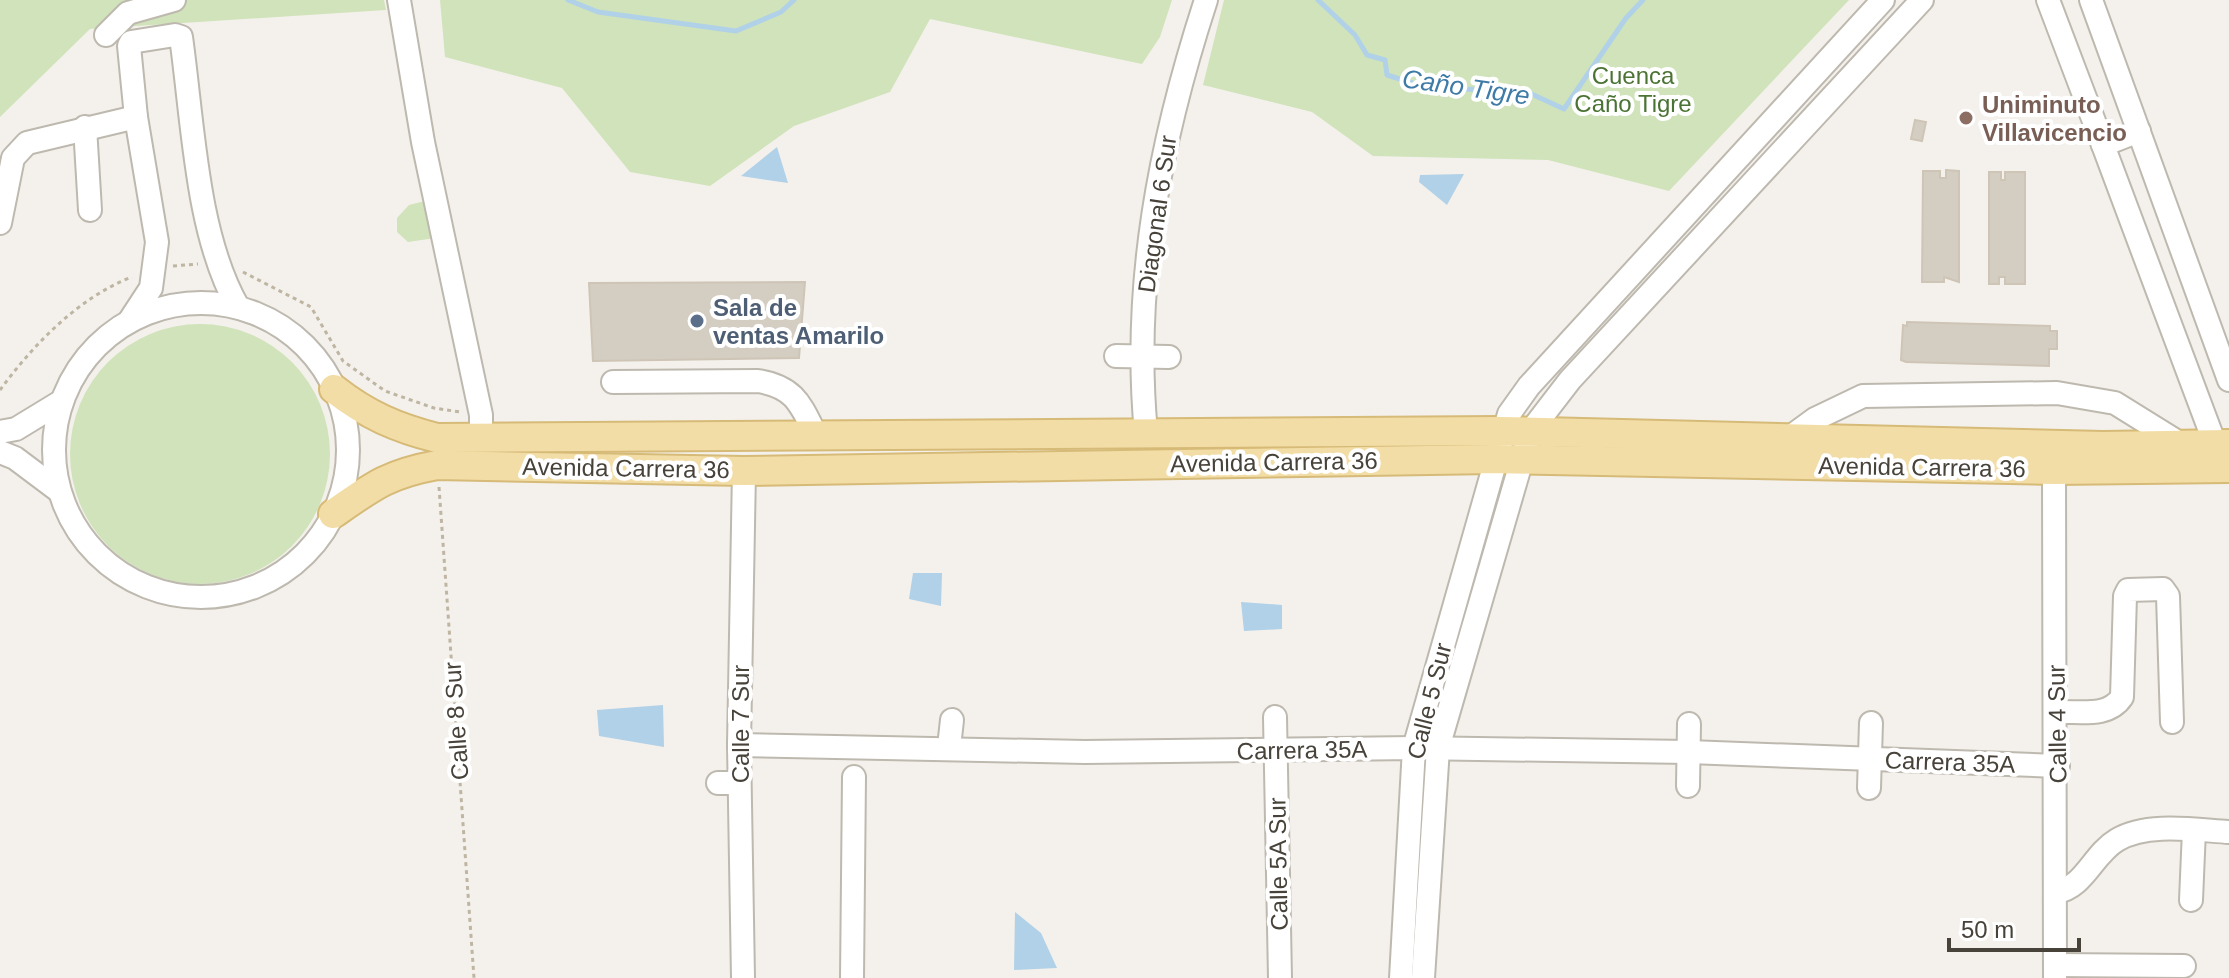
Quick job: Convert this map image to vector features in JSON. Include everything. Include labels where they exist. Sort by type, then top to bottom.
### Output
[{"type":"main road","name":"Avenida Carrera 36","points":[[334,389],[367,415],[399,429],[437,438],[481,427],[817,437],[1501,431],[1526,446],[2054,470],[2229,468]]},
{"type":"main road","name":"Avenida Carrera 36","points":[[333,514],[374,483],[399,472],[437,465],[744,471],[1494,459],[1526,446],[1789,438],[2222,444]]},
{"type":"street","points":[[106,35],[128,13],[174,0]]},
{"type":"street","points":[[399,0],[423,142],[481,427]]},
{"type":"street","name":"Diagonal 6 Sur","points":[[1146,433],[1142,357],[1146,275],[1158,177],[1181,78],[1206,0]]},
{"type":"street","name":"Calle 5 Sur","points":[[1401,978],[1414,748],[1501,431],[1529,386],[1883,0]]},
{"type":"street","points":[[1526,446],[1570,380],[1922,0]]},
{"type":"street","points":[[2048,0],[2222,444]]},
{"type":"street","points":[[2091,0],[2229,380]]},
{"type":"street","points":[[129,321],[158,309],[189,303],[238,307],[273,321],[292,334],[316,359],[334,389],[344,419],[348,451],[344,483],[333,514],[314,544],[297,560],[257,586],[224,596],[188,597],[154,590],[122,575],[103,560],[73,524],[59,491],[54,461],[55,430],[62,401],[88,355],[129,321],[151,288],[156,268],[157,242],[136,117],[129,44],[180,35],[210,237],[217,262],[238,307]]},
{"type":"street","points":[[0,223],[7,160],[34,139],[136,117]]},
{"type":"street","points":[[85,127],[90,210]]},
{"type":"street","points":[[2103,145],[2139,131]]},
{"type":"street","points":[[1116,356],[1169,357]]},
{"type":"street","points":[[613,382],[779,384],[798,401],[817,437]]},
{"type":"street","points":[[1789,438],[1815,419],[1863,396],[2057,393],[2115,403],[2181,444]]},
{"type":"street","points":[[0,432],[16,429],[62,401]]},
{"type":"street","name":"Calle 5 Sur","points":[[1423,978],[1438,748],[1526,446]]},
{"type":"street","points":[[0,452],[15,458],[59,491]]},
{"type":"street","name":"Calle 4 Sur","points":[[2054,470],[2058,766],[2055,972]]},
{"type":"street","name":"Calle 7 Sur","points":[[743,978],[729,794],[739,745],[744,471]]},
{"type":"street","points":[[2056,712],[2107,711],[2115,706],[2122,697],[2125,596],[2128,590],[2163,589],[2168,596],[2172,722]]},
{"type":"street","name":"Calle 5A Sur","points":[[1275,717],[1280,978]]},
{"type":"street","points":[[949,747],[952,720]]},
{"type":"street","points":[[1869,788],[1871,723]]},
{"type":"street","points":[[1688,786],[1689,724]]},
{"type":"street","name":"Carrera 35A","points":[[739,745],[949,747],[1052,760],[1438,748],[1689,752],[2058,766]]},
{"type":"street","points":[[852,978],[854,777]]},
{"type":"street","points":[[2191,900],[2194,830]]},
{"type":"street","points":[[2056,892],[2069,890],[2115,841],[2136,832],[2229,832]]},
{"type":"street","points":[[2055,972],[2184,966]]},
{"type":"path","points":[[0,390],[24,357],[103,288],[156,268],[217,262],[264,280],[311,307],[343,361],[385,391],[481,427]]},
{"type":"path","name":"Calle 8 Sur","points":[[437,465],[474,978]]},
{"type":"green space","points":[[0,0],[384,0],[386,10],[90,29],[0,117]]},
{"type":"green space","points":[[440,0],[1172,0],[1160,37],[1142,64],[930,19],[890,92],[794,126],[710,186],[630,172],[562,88],[445,57]]},
{"type":"green space","name":"Cuenca Caño Tigre","points":[[1224,0],[1849,0],[1669,191],[1548,160],[1373,156],[1312,112],[1203,85]]},
{"type":"green space","points":[[425,201],[435,238],[408,242],[397,232],[397,218],[409,205]]},
{"type":"green space","points":[[200,324],[250,334],[292,362],[320,404],[330,454],[320,504],[292,546],[250,574],[200,584],[150,574],[108,546],[80,504],[70,454],[80,404],[108,362],[150,334]]},
{"type":"water","points":[[777,147],[788,183],[741,176]]},
{"type":"water","points":[[1464,174],[1447,205],[1419,182],[1420,175]]},
{"type":"water","points":[[913,573],[942,573],[941,606],[909,599]]},
{"type":"water","points":[[1241,602],[1282,605],[1282,629],[1244,631]]},
{"type":"water","points":[[663,705],[664,747],[599,736],[597,710]]},
{"type":"water","points":[[1015,912],[1041,933],[1057,968],[1014,970]]},
{"type":"building","points":[[1915,120],[1926,122],[1922,141],[1911,139]]},
{"type":"building","points":[[1946,170],[1959,171],[1959,282],[1944,277],[1944,282],[1922,282],[1923,171],[1940,171],[1940,178],[1946,178]]},
{"type":"building","points":[[1989,172],[2001,172],[2001,180],[2005,180],[2005,172],[2025,172],[2025,284],[2005,284],[2005,277],[1999,277],[1999,284],[1989,284]]},
{"type":"building","name":"Sala de ventas Amarilo","points":[[805,282],[799,358],[593,361],[589,283]]},
{"type":"building","points":[[1907,322],[2050,326],[2050,331],[2057,331],[2057,349],[2049,349],[2049,366],[1906,362],[1901,360],[1903,325],[1907,326]]},
{"type":"waterway","name":"Caño Tigre","points":[[568,0],[598,12],[736,31],[781,12],[794,0]]},
{"type":"waterway","name":"Caño Tigre","points":[[1318,0],[1355,35],[1367,55],[1385,60],[1387,75],[1428,88],[1525,91],[1564,109],[1626,18],[1643,0]]},
{"type":"place","name":"Uniminuto Villavicencio","points":[[1966,118]]},
{"type":"place","name":"Sala de ventas Amarilo","points":[[697,321]]}]
